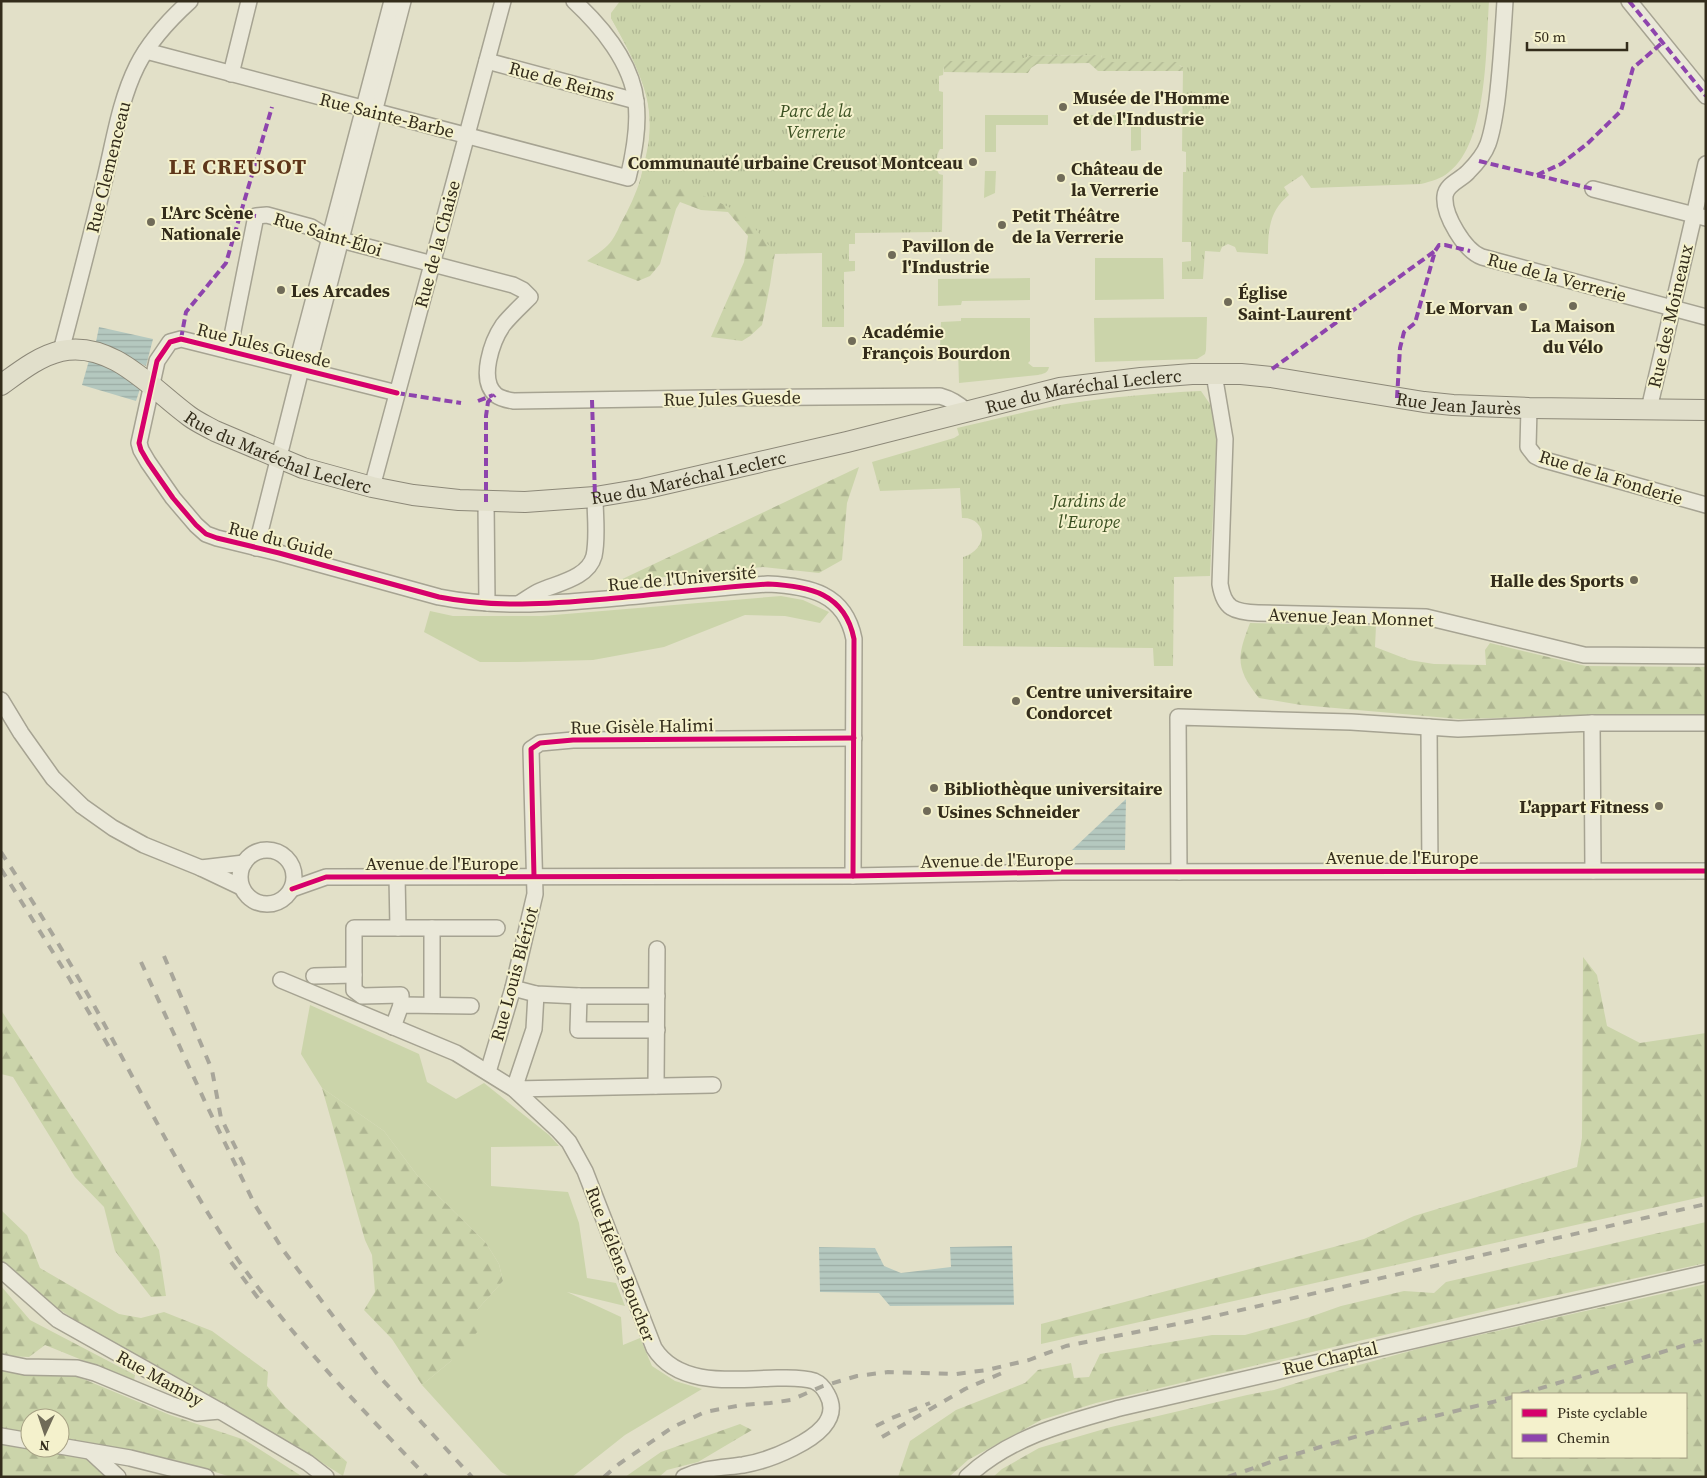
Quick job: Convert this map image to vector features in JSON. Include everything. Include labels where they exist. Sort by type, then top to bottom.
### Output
[{"type":"main road","name":"Rue du Maréchal Leclerc","points":[[61,351],[80,350],[98,353],[132,371],[189,416],[215,431],[317,473],[372,488],[427,497],[486,502],[549,501],[595,497],[677,482],[847,442],[1060,388],[1141,378],[1214,374]]},
{"type":"main road","points":[[8,380],[41,359],[61,351]]},
{"type":"main road","name":"Rue Jean Jaurès","points":[[1214,374],[1271,377],[1424,402],[1529,408],[1706,410]]},
{"type":"street","name":"Rue Clemenceau","points":[[61,351],[125,98],[137,67],[146,51],[168,22],[190,1]]},
{"type":"street","points":[[231,74],[249,1]]},
{"type":"street","points":[[369,111],[392,1]]},
{"type":"street","points":[[256,548],[301,369],[309,362],[335,238],[369,111],[403,1]]},
{"type":"street","name":"Rue de la Chaise","points":[[372,488],[503,1]]},
{"type":"street","points":[[574,1],[592,18],[616,51],[625,66],[636,101]]},
{"type":"street","name":"Rue de la Verrerie","points":[[1505,1],[1498,92],[1487,146],[1467,174],[1446,189],[1447,210],[1456,230],[1470,251],[1475,255],[1706,317]]},
{"type":"street","points":[[1629,1],[1706,96]]},
{"type":"street","name":"Rue Sainte-Barbe","points":[[146,51],[628,178],[634,155],[636,101]]},
{"type":"street","name":"Rue de Reims","points":[[487,61],[636,101]]},
{"type":"street","name":"Rue des Moineaux","points":[[1649,409],[1672,308],[1700,216],[1706,164]]},
{"type":"street","points":[[1593,189],[1700,216]]},
{"type":"street","name":"Rue Saint-Éloi","points":[[229,351],[256,216],[267,215],[311,227],[324,235],[513,285],[523,290],[530,297],[502,326],[488,359],[487,373],[489,386],[495,395]]},
{"type":"street","name":"Rue Jules Guesde","points":[[151,385],[158,361],[170,342],[181,338],[397,393]]},
{"type":"street","name":"Avenue Jean Monnet","points":[[1214,374],[1225,439],[1220,584],[1225,603],[1232,609],[1258,613],[1426,617],[1584,654],[1706,656]]},
{"type":"street","name":"Rue du Guide","points":[[151,385],[140,443],[141,450],[173,498],[201,530],[217,538],[439,597],[487,604],[519,604]]},
{"type":"street","name":"Rue Jules Guesde","points":[[495,395],[504,400],[514,401],[940,396],[959,404],[966,411]]},
{"type":"street","name":"Rue de la Fonderie","points":[[1529,408],[1528,447],[1540,459],[1706,505]]},
{"type":"street","points":[[519,604],[538,592],[572,578],[591,564],[596,544],[595,497]]},
{"type":"street","points":[[486,502],[487,604]]},
{"type":"street","name":"Rue de l'Université","points":[[519,604],[570,602],[768,584],[794,585],[818,592],[835,603],[842,610],[851,626],[854,639],[853,876]]},
{"type":"street","points":[[1,700],[52,778],[82,806],[113,828],[144,845],[242,887]]},
{"type":"street","points":[[1179,872],[1178,717],[1351,722],[1458,729],[1592,722],[1706,723]]},
{"type":"street","points":[[1592,722],[1593,871]]},
{"type":"street","points":[[1429,727],[1430,871]]},
{"type":"street","name":"Rue Gisèle Halimi","points":[[534,876],[531,749],[540,743],[573,740],[854,738]]},
{"type":"street","points":[[267,850],[282,854],[291,865],[294,877],[292,890],[281,901],[274,904],[257,903],[250,899],[242,887],[240,878],[244,863],[252,855],[267,850]]},
{"type":"street","points":[[201,868],[244,863]]},
{"type":"street","name":"Avenue de l'Europe","points":[[291,865],[321,878]]},
{"type":"street","name":"Avenue de l'Europe","points":[[292,890],[321,878],[397,876],[853,876],[1062,872],[1706,871]]},
{"type":"street","points":[[397,876],[398,928]]},
{"type":"street","name":"Rue Louis Blériot","points":[[488,1072],[513,988],[535,894],[534,876]]},
{"type":"street","points":[[393,1028],[401,1005],[401,995],[362,996],[354,990],[354,928],[497,928]]},
{"type":"street","points":[[432,928],[432,1005]]},
{"type":"street","points":[[656,1086],[657,949]]},
{"type":"street","points":[[314,976],[354,975]]},
{"type":"street","name":"Rue Hélène Boucher","points":[[281,980],[456,1054],[514,1089],[558,1130],[568,1142],[585,1171],[654,1348],[660,1358],[671,1366],[687,1373],[704,1377],[720,1379],[791,1378],[814,1381],[823,1386],[830,1399],[831,1410],[828,1422],[821,1430],[801,1444],[780,1455],[744,1464],[700,1470],[684,1477]]},
{"type":"street","points":[[513,988],[536,994],[657,996]]},
{"type":"street","points":[[536,994],[534,1029],[514,1089],[713,1085]]},
{"type":"street","points":[[579,996],[578,1030],[657,1030]]},
{"type":"street","points":[[401,1005],[471,1006]]},
{"type":"street","name":"Rue Mamby","points":[[1,1270],[58,1320],[274,1442],[326,1477]]},
{"type":"street","name":"Rue Chaptal","points":[[967,1477],[994,1456],[1043,1431],[1120,1408],[1706,1273]]},
{"type":"street","points":[[1,1362],[25,1367],[77,1368],[95,1373],[196,1413],[220,1411]]},
{"type":"street","points":[[1,1436],[20,1439]]},
{"type":"street","points":[[70,1448],[130,1458],[206,1477]]},
{"type":"street","points":[[90,1451],[118,1477]]},
{"type":"green space","name":"Parc de la Verrerie","points":[[620,1],[1489,1],[1485,67],[1478,117],[1462,158],[1449,172],[1433,181],[1421,184],[1311,188],[1302,175],[1284,187],[1289,195],[1277,208],[1271,222],[1268,237],[1268,254],[1237,252],[1235,247],[1228,244],[1222,247],[1220,252],[1205,251],[1203,279],[1182,279],[1182,262],[1191,261],[1191,242],[1182,242],[1183,172],[1186,172],[1186,152],[1182,151],[1183,67],[1179,65],[1109,62],[1102,58],[1101,55],[1028,56],[1022,61],[947,64],[944,66],[943,75],[939,76],[939,91],[943,92],[943,149],[940,149],[937,165],[939,174],[943,175],[942,232],[855,233],[855,244],[849,244],[849,261],[855,261],[855,271],[844,272],[844,327],[822,327],[822,253],[772,254],[771,248],[743,214],[712,199],[679,187],[639,186],[649,138],[649,109],[642,81],[611,18],[611,13]]},
{"type":"green space","points":[[611,13],[619,20],[776,246],[762,325],[742,341],[711,337],[744,262],[748,236],[728,212],[701,210],[680,202],[676,209],[660,264],[650,276],[638,281],[587,261],[612,241],[628,210],[641,178],[650,128],[649,111],[643,84],[626,45],[611,18]]},
{"type":"green space","points":[[1101,55],[1102,58],[1109,59],[1109,62],[1178,62],[1183,67],[1183,71],[1098,71],[1089,63],[1037,64],[1028,73],[944,72],[944,66],[948,61],[1021,61],[1028,56]]},
{"type":"green space","points":[[985,115],[1048,115],[1048,125],[996,125],[996,152],[985,152]]},
{"type":"green space","points":[[1079,115],[1141,115],[1141,150],[1131,151],[1131,125],[1080,125]]},
{"type":"green space","points":[[985,171],[996,171],[995,193],[984,198]]},
{"type":"green space","points":[[1095,258],[1163,258],[1164,299],[1095,300]]},
{"type":"green space","points":[[1030,278],[1030,300],[962,301],[961,305],[938,306],[938,279]]},
{"type":"green space","points":[[1207,317],[1206,350],[1205,354],[1197,359],[1095,362],[1094,318]]},
{"type":"green space","points":[[961,318],[1030,318],[1030,361],[1028,363],[1033,367],[1049,367],[1048,371],[1038,375],[959,383],[958,348],[940,348],[941,322],[961,321]]},
{"type":"green space","name":"Jardins de l'Europe","points":[[1201,391],[1212,407],[1217,431],[1210,576],[1174,577],[1173,666],[1154,666],[1153,648],[963,646],[963,557],[977,548],[981,541],[981,528],[971,519],[962,518],[960,488],[880,491],[872,462],[954,438],[959,435],[957,428],[1039,409],[1117,397]]},
{"type":"green space","points":[[859,467],[847,503],[842,560],[819,573],[763,567],[616,582]]},
{"type":"green space","points":[[781,596],[803,600],[829,612],[820,623],[785,616],[745,615],[664,647],[593,660],[480,662],[424,632],[430,611],[453,616],[542,616]]},
{"type":"green space","points":[[1250,623],[1376,626],[1375,647],[1409,660],[1434,664],[1486,665],[1485,650],[1490,643],[1586,666],[1706,667],[1706,715],[1595,715],[1459,719],[1301,705],[1259,698],[1251,688],[1242,670],[1241,662],[1243,645]]},
{"type":"green space","points":[[1583,957],[1597,975],[1607,1026],[1640,1043],[1706,1033],[1706,1196],[1041,1344],[1041,1324],[1364,1239],[1414,1216],[1577,1167],[1582,1138]]},
{"type":"green space","points":[[310,1005],[419,1054],[427,1082],[456,1099],[484,1083],[549,1135],[559,1146],[491,1147],[491,1186],[568,1192],[579,1223],[587,1278],[616,1283],[625,1306],[567,1292],[621,1317],[623,1345],[640,1338],[652,1366],[675,1381],[702,1389],[625,1435],[572,1477],[511,1477],[501,1472],[422,1385],[451,1361],[477,1310],[503,1281],[499,1264],[486,1243],[417,1175],[384,1131],[322,1088],[301,1054]]},
{"type":"green space","points":[[1,1010],[159,1250],[166,1296],[151,1297],[115,1251],[104,1207],[75,1177],[13,1077],[1,1074]]},
{"type":"green space","points":[[322,1088],[384,1131],[417,1175],[486,1243],[499,1264],[503,1281],[477,1310],[479,1330],[451,1361],[422,1385],[392,1339],[364,1310],[375,1292],[372,1255],[365,1240]]},
{"type":"green space","points":[[1,1210],[27,1235],[40,1268],[119,1314],[141,1318],[164,1312],[212,1331],[268,1372],[267,1386],[285,1407],[347,1462],[343,1476],[233,1409],[79,1322],[37,1294],[1,1259]]},
{"type":"green space","points":[[1706,1222],[1706,1263],[1507,1306],[1096,1403],[1041,1420],[968,1460],[949,1477],[898,1477],[910,1441],[956,1410],[1025,1383],[1038,1370],[1071,1363],[1074,1378],[1089,1377],[1100,1354],[1212,1335],[1245,1335],[1307,1318],[1341,1306],[1404,1291],[1434,1293],[1446,1282]]},
{"type":"green space","points":[[1706,1284],[1706,1477],[993,1477],[1002,1469],[1039,1448],[1111,1427],[1274,1390],[1421,1348]]},
{"type":"green space","points":[[1,1286],[30,1320],[135,1375],[134,1381],[45,1345],[29,1357],[6,1356],[1,1353]]},
{"type":"green space","points":[[1,1367],[24,1373],[76,1376],[170,1415],[245,1440],[303,1477],[231,1477],[199,1467],[135,1452],[70,1441],[70,1408],[20,1408],[20,1432],[1,1429]]},
{"type":"green space","points":[[740,1424],[752,1430],[698,1462],[667,1470],[659,1477],[625,1477],[661,1452]]},
{"type":"green space","points":[[1,1443],[20,1446],[20,1458],[70,1458],[70,1454],[72,1454],[91,1461],[109,1477],[1,1477]]},
{"type":"shaded area","points":[[99,327],[153,339],[146,366],[96,342]]},
{"type":"shaded area","points":[[90,357],[141,386],[136,401],[82,385]]},
{"type":"shaded area","points":[[1126,799],[1125,850],[1072,850]]},
{"type":"shaded area","points":[[1012,1246],[1014,1305],[890,1306],[879,1293],[820,1292],[819,1247],[875,1248],[884,1266],[901,1273],[951,1267],[950,1247]]},
{"type":"railway","points":[[1,852],[73,969],[177,1160],[230,1248],[299,1338],[349,1395],[427,1477]]},
{"type":"railway","points":[[1,869],[69,978],[109,1047]]},
{"type":"railway","points":[[164,956],[212,1070],[221,1118],[245,1167]]},
{"type":"railway","points":[[141,962],[255,1205],[283,1250],[377,1374],[472,1477]]},
{"type":"railway","points":[[604,1477],[619,1464],[673,1427],[705,1412],[742,1405],[791,1400],[823,1386],[857,1376],[888,1372],[956,1374],[987,1370],[1029,1360],[1066,1346],[1197,1320],[1706,1204]]},
{"type":"railway","points":[[231,1262],[261,1302]]},
{"type":"railway","points":[[1524,1393],[1706,1339]]},
{"type":"railway","points":[[882,1437],[965,1389],[1009,1370]]},
{"type":"railway","points":[[1228,1477],[1279,1459],[1382,1429],[1512,1397]]},
{"type":"railway","points":[[876,1426],[930,1403]]},
{"type":"marked path","points":[[1629,1],[1706,96]]},
{"type":"marked path","points":[[1537,175],[1561,164],[1587,144],[1621,111],[1633,68],[1662,43]]},
{"type":"marked path","points":[[181,339],[186,312],[226,263],[272,107]]},
{"type":"marked path","points":[[1479,161],[1593,189]]},
{"type":"marked path","points":[[240,214],[256,216]]},
{"type":"marked path","points":[[1397,398],[1400,348],[1404,332],[1415,323],[1435,251],[1439,245],[1470,251]]},
{"type":"marked path","points":[[1272,369],[1435,251]]},
{"type":"marked path","points":[[397,393],[461,403]]},
{"type":"marked path","points":[[478,401],[493,395]]},
{"type":"marked path","points":[[486,502],[486,416],[488,402],[495,395]]},
{"type":"marked path","points":[[592,400],[595,497]]},
{"type":"cycle path","points":[[397,393],[181,339],[170,342],[157,361],[139,443],[148,462],[173,498],[206,534],[439,597],[480,603],[543,603],[768,584],[797,587],[823,595],[843,611],[854,639],[853,876]]},
{"type":"cycle path","points":[[534,876],[531,749],[540,743],[573,740],[854,738]]},
{"type":"cycle path","points":[[292,889],[326,877],[853,876],[1062,872],[1706,871]]},
{"type":"place","name":"Musée de l'Homme et de l'Industrie","points":[[1063,107]]},
{"type":"place","name":"Communauté urbaine Creusot Montceau","points":[[973,162]]},
{"type":"place","name":"Château de la Verrerie","points":[[1061,178]]},
{"type":"place","name":"L'Arc Scène Nationale","points":[[151,222]]},
{"type":"place","name":"Petit Théâtre de la Verrerie","points":[[1002,225]]},
{"type":"place","name":"Pavillon de l'Industrie","points":[[892,255]]},
{"type":"place","name":"Les Arcades","points":[[281,290]]},
{"type":"place","name":"Église Saint-Laurent","points":[[1228,302]]},
{"type":"place","name":"La Maison du Vélo","points":[[1573,306]]},
{"type":"place","name":"Le Morvan","points":[[1523,307]]},
{"type":"place","name":"Académie François Bourdon","points":[[852,341]]},
{"type":"place","name":"Halle des Sports","points":[[1634,580]]},
{"type":"place","name":"Centre universitaire Condorcet","points":[[1016,701]]},
{"type":"place","name":"Bibliothèque universitaire","points":[[934,788]]},
{"type":"place","name":"L'appart Fitness","points":[[1659,806]]},
{"type":"place","name":"Usines Schneider","points":[[927,811]]},
{"type":"district","name":"LE CREUSOT","points":[[238,166]]}]
